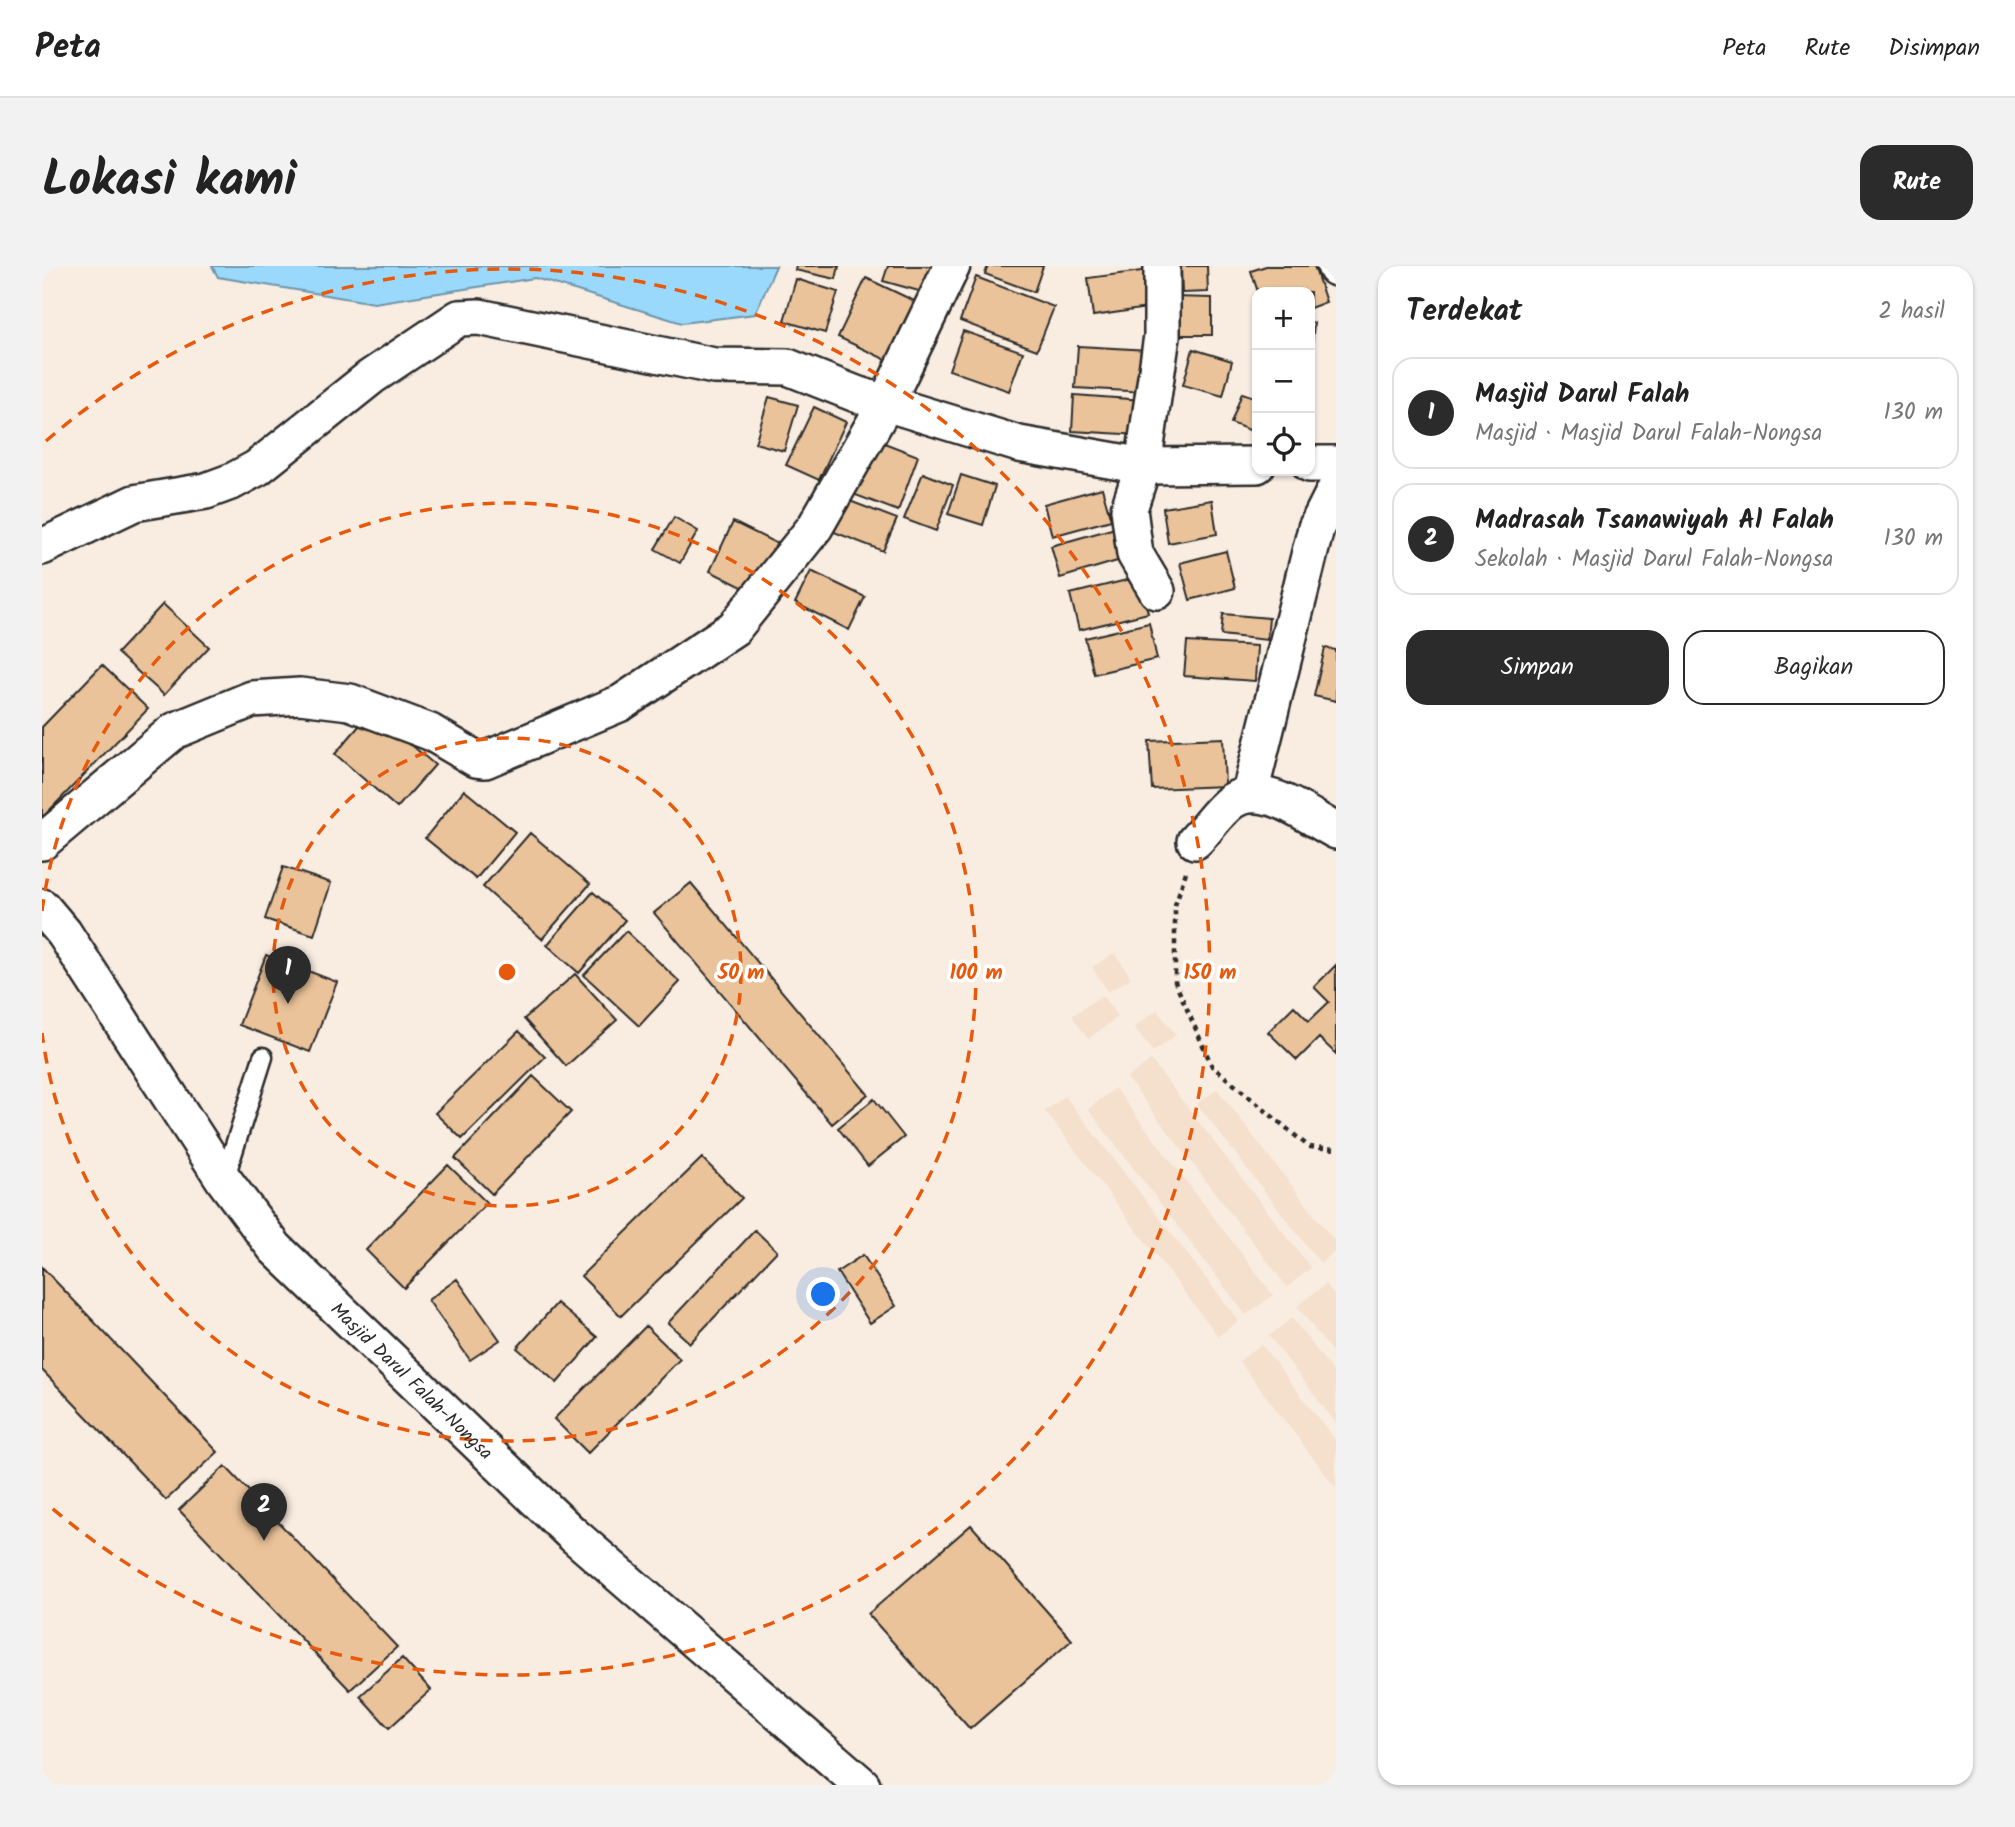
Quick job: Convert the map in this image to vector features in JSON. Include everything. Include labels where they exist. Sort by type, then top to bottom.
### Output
[{"type":"street","points":[[42,842],[174,731],[252,699],[300,696],[371,708],[430,732],[476,759],[485,760],[621,703],[734,628],[815,527],[886,403],[952,266]]},
{"type":"street","points":[[1157,591],[1135,554],[1130,534],[1129,509],[1143,467],[1162,336],[1162,266]]},
{"type":"street","points":[[42,547],[134,503],[206,491],[257,468],[371,377],[459,318],[479,317],[715,366],[788,367],[886,403],[1019,444],[1143,467],[1252,465]]},
{"type":"street","points":[[1315,464],[1336,464]]},
{"type":"street","points":[[1250,793],[1316,528],[1336,488]]},
{"type":"street","points":[[1195,841],[1230,803],[1250,793],[1267,796],[1336,831]]},
{"type":"street","name":"Masjid Darul Falah-Nongsa","points":[[42,906],[64,933],[224,1180],[275,1248],[570,1532],[862,1785]]},
{"type":"lane","points":[[224,1180],[263,1057]]},
{"type":"path","points":[[1195,841],[1175,905],[1175,982],[1212,1066],[1309,1147],[1336,1149]]},
{"type":"shaded area","points":[[1115,953],[1131,978],[1108,992],[1092,967]]},
{"type":"shaded area","points":[[1102,995],[1118,1017],[1088,1039],[1072,1016]]},
{"type":"shaded area","points":[[1157,1010],[1176,1035],[1153,1052],[1134,1027]]},
{"type":"shaded area","points":[[1151,1060],[1311,1268],[1287,1287],[1127,1078]]},
{"type":"shaded area","points":[[1115,1088],[1273,1295],[1246,1315],[1088,1109]]},
{"type":"shaded area","points":[[1217,1089],[1336,1243],[1336,1251],[1320,1263],[1197,1104]]},
{"type":"shaded area","points":[[1065,1096],[1239,1321],[1218,1336],[1045,1111]]},
{"type":"shaded area","points":[[1326,1284],[1336,1297],[1336,1357],[1297,1306]]},
{"type":"shaded area","points":[[1292,1318],[1336,1375],[1336,1423],[1269,1336]]},
{"type":"shaded area","points":[[1261,1344],[1336,1441],[1336,1488],[1239,1361]]},
{"type":"water","points":[[212,266],[776,266],[755,314],[682,323],[535,278],[374,303],[218,277]]},
{"type":"building","points":[[796,266],[839,266],[836,279],[795,270]]},
{"type":"building","points":[[888,266],[933,266],[926,293],[883,281]]},
{"type":"building","points":[[988,266],[1043,266],[1034,292],[985,274]]},
{"type":"building","points":[[1181,266],[1207,266],[1208,292],[1182,293]]},
{"type":"building","points":[[1266,266],[1314,266],[1326,302],[1315,306],[1315,287],[1256,287],[1251,271]]},
{"type":"building","points":[[1149,270],[1154,307],[1093,316],[1088,278]]},
{"type":"building","points":[[976,277],[1054,307],[1037,350],[960,321]]},
{"type":"building","points":[[866,278],[927,307],[899,366],[838,337]]},
{"type":"building","points":[[796,279],[838,292],[825,333],[784,321]]},
{"type":"building","points":[[1173,297],[1212,298],[1212,335],[1173,335]]},
{"type":"building","points":[[963,331],[1023,352],[1009,391],[949,370]]},
{"type":"building","points":[[1078,346],[1149,350],[1146,392],[1075,388]]},
{"type":"building","points":[[1193,349],[1232,361],[1223,396],[1183,385]]},
{"type":"building","points":[[1242,393],[1252,396],[1252,431],[1231,423]]},
{"type":"building","points":[[1074,395],[1143,400],[1141,435],[1072,431]]},
{"type":"building","points":[[769,397],[798,405],[784,451],[755,443]]},
{"type":"building","points":[[814,407],[846,422],[819,480],[786,465]]},
{"type":"building","points":[[874,439],[918,456],[898,511],[853,494]]},
{"type":"building","points":[[923,473],[953,485],[936,531],[904,519]]},
{"type":"building","points":[[961,475],[995,486],[983,525],[948,514]]},
{"type":"building","points":[[1102,488],[1111,520],[1052,536],[1044,504]]},
{"type":"building","points":[[847,500],[897,519],[883,551],[834,532]]},
{"type":"building","points":[[1212,500],[1217,534],[1168,543],[1163,508]]},
{"type":"building","points":[[674,517],[698,531],[680,563],[655,549]]},
{"type":"building","points":[[733,522],[778,544],[754,593],[710,571]]},
{"type":"building","points":[[1115,528],[1124,559],[1060,578],[1051,546]]},
{"type":"building","points":[[1226,551],[1235,588],[1190,600],[1180,563]]},
{"type":"building","points":[[811,571],[865,597],[849,630],[795,603]]},
{"type":"building","points":[[1139,577],[1148,613],[1079,630],[1070,594]]},
{"type":"building","points":[[163,604],[209,647],[164,695],[117,653]]},
{"type":"building","points":[[1223,614],[1269,618],[1267,640],[1221,635]]},
{"type":"building","points":[[1149,623],[1157,659],[1094,674],[1085,638]]},
{"type":"building","points":[[1187,642],[1257,646],[1255,681],[1184,676]]},
{"type":"building","points":[[1325,648],[1336,650],[1336,701],[1314,696]]},
{"type":"building","points":[[102,665],[148,709],[42,818],[42,727]]},
{"type":"building","points":[[372,711],[435,765],[397,808],[335,754]]},
{"type":"building","points":[[1223,738],[1225,786],[1152,789],[1149,741]]},
{"type":"building","points":[[464,790],[515,832],[476,879],[425,838]]},
{"type":"building","points":[[530,833],[590,884],[542,939],[483,887]]},
{"type":"building","points":[[283,867],[331,883],[314,935],[265,919]]},
{"type":"building","points":[[691,883],[868,1094],[832,1124],[654,913]]},
{"type":"building","points":[[593,892],[625,920],[579,973],[547,945]]},
{"type":"building","points":[[626,931],[680,982],[639,1026],[584,975]]},
{"type":"building","points":[[266,955],[337,982],[310,1052],[239,1025]]},
{"type":"building","points":[[1336,965],[1336,1054],[1319,1038],[1297,1060],[1268,1032],[1294,1006],[1309,1021],[1329,1002],[1314,987]]},
{"type":"building","points":[[575,974],[617,1020],[566,1066],[524,1019]]},
{"type":"building","points":[[519,1031],[545,1057],[462,1139],[435,1113]]},
{"type":"building","points":[[533,1076],[571,1112],[492,1194],[455,1158]]},
{"type":"building","points":[[874,1099],[904,1137],[868,1166],[838,1128]]},
{"type":"building","points":[[702,1158],[742,1198],[621,1316],[581,1276]]},
{"type":"building","points":[[448,1165],[487,1203],[404,1288],[366,1250]]},
{"type":"building","points":[[755,1230],[777,1251],[690,1343],[668,1323]]},
{"type":"building","points":[[863,1255],[896,1306],[870,1323],[837,1272]]},
{"type":"building","points":[[42,1267],[218,1452],[166,1500],[42,1370]]},
{"type":"building","points":[[457,1279],[500,1340],[470,1360],[428,1300]]},
{"type":"building","points":[[557,1303],[597,1337],[557,1383],[517,1348]]},
{"type":"building","points":[[646,1326],[680,1359],[588,1453],[554,1419]]},
{"type":"building","points":[[225,1466],[397,1647],[350,1690],[179,1510]]},
{"type":"building","points":[[971,1525],[1072,1640],[970,1729],[868,1614]]},
{"type":"building","points":[[402,1658],[431,1690],[389,1728],[360,1696]]},
{"type":"place","name":"Masjid Darul Falah","points":[[288,1004]]},
{"type":"place","name":"Madrasah Tsanawiyah Al Falah","points":[[264,1541]]}]
